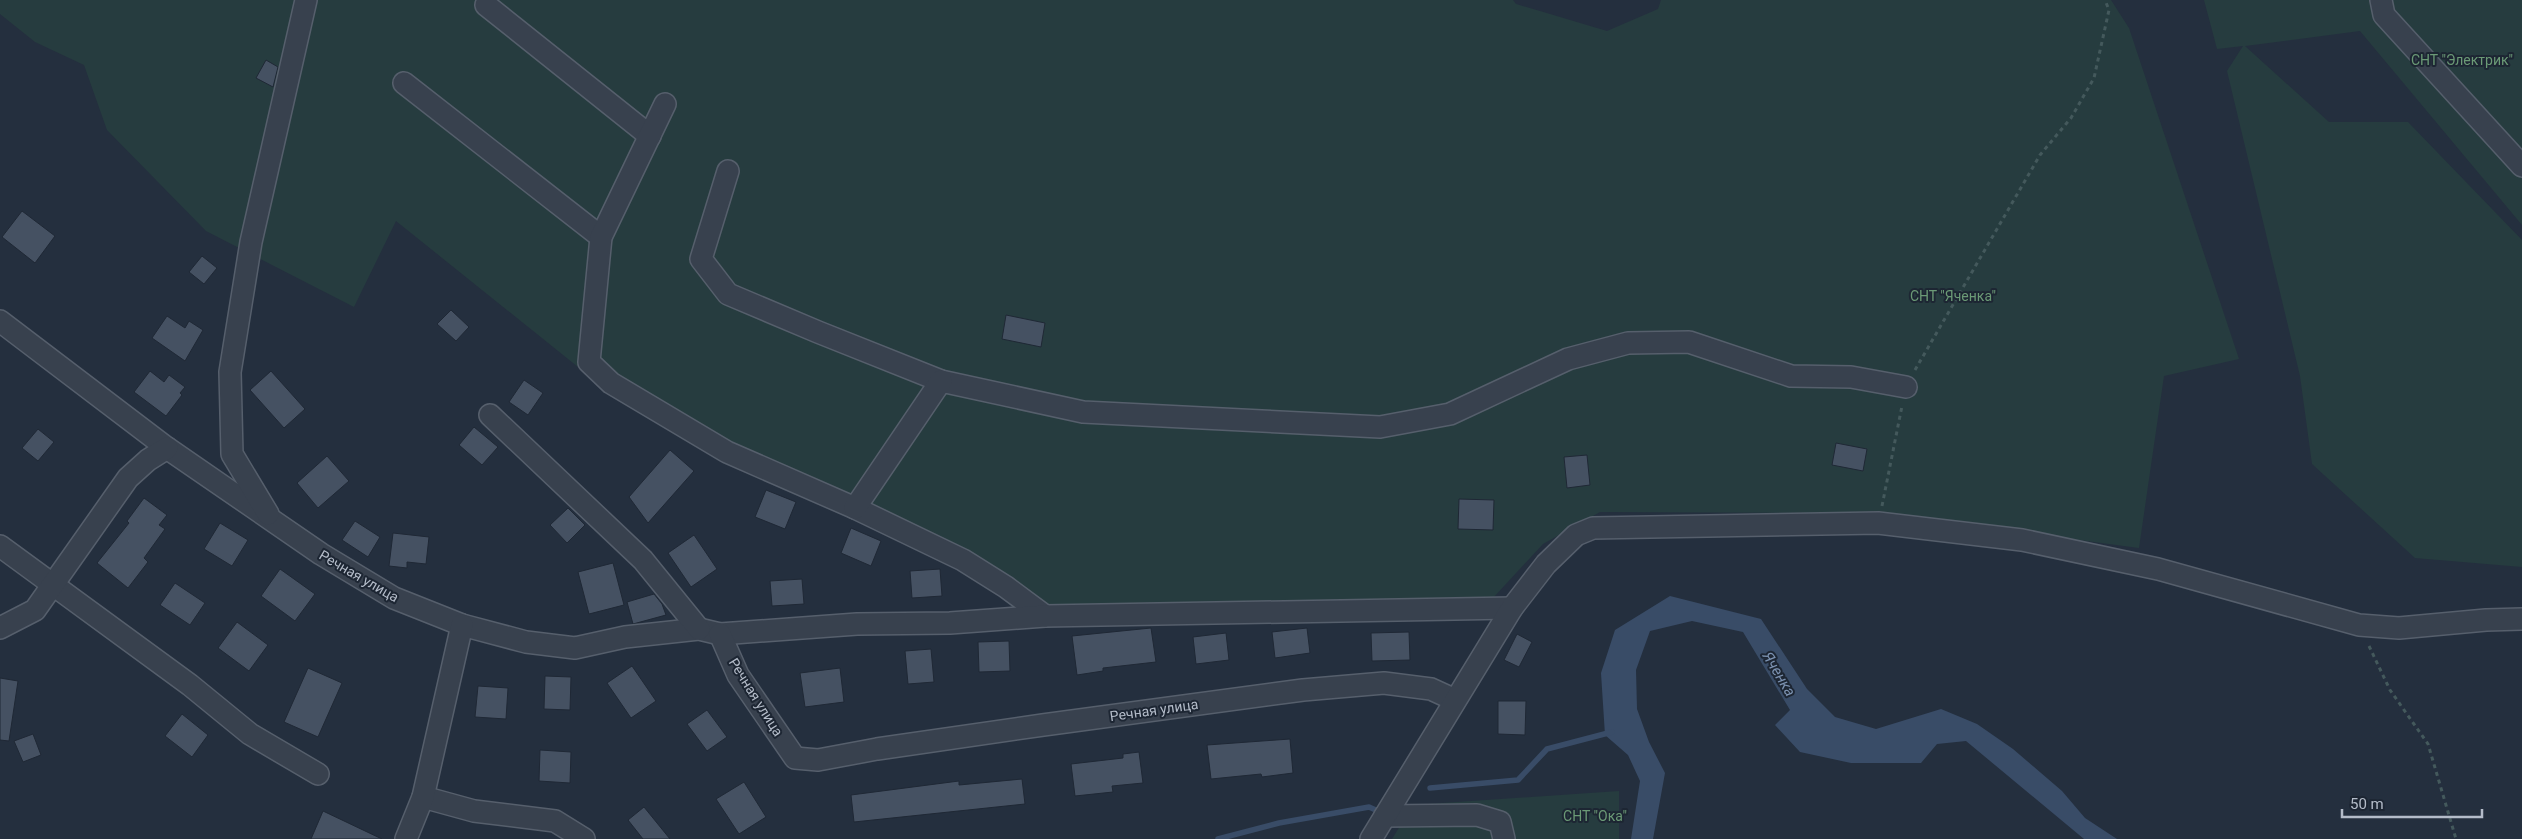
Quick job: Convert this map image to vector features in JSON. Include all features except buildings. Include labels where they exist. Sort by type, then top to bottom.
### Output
[{"type":"street","points":[[272,521],[232,454],[230,372],[251,242],[306,0]]},
{"type":"street","points":[[2380,0],[2384,14],[2522,166]]},
{"type":"street","points":[[486,5],[650,136]]},
{"type":"street","points":[[404,83],[601,237]]},
{"type":"street","points":[[665,104],[601,237],[589,362],[611,383],[727,452],[854,508],[963,560],[1006,587],[1045,616]]},
{"type":"street","points":[[728,171],[701,259],[728,294],[941,381],[1083,412],[1380,427],[1450,414],[1568,359],[1628,343],[1689,342],[1791,376],[1851,377],[1906,387]]},
{"type":"street","name":"Речная улица","points":[[0,321],[167,448],[272,521],[394,598],[462,625],[526,642],[575,648],[624,637],[699,629],[720,634],[738,675],[795,758],[818,760],[877,749],[1043,725],[1303,690],[1384,683],[1431,689],[1455,700]]},
{"type":"street","points":[[854,508],[941,381]]},
{"type":"street","points":[[490,415],[643,560],[699,629]]},
{"type":"street","points":[[0,628],[35,610],[128,478],[148,460],[167,448]]},
{"type":"street","points":[[1371,839],[1512,608],[1552,558],[1576,535],[1593,528],[1878,523],[2022,540],[2158,569],[2359,625],[2399,628],[2486,620],[2522,620]]},
{"type":"street","points":[[0,546],[52,586],[190,685],[250,734],[318,774]]},
{"type":"street","points":[[720,634],[857,624],[950,623],[1045,616],[1512,608]]},
{"type":"street","points":[[406,839],[423,797],[462,625]]},
{"type":"street","points":[[423,797],[474,811],[555,822],[584,839]]},
{"type":"street","points":[[1385,816],[1477,815],[1500,822],[1504,839]]},
{"type":"path","points":[[1878,523],[1906,387],[2040,155],[2071,118],[2094,78],[2109,10],[2105,0]]},
{"type":"path","points":[[2359,625],[2390,690],[2428,744],[2456,839]]},
{"type":"green space","name":"СНТ \"Яченка\"","points":[[0,0],[1513,0],[1516,4],[1607,31],[1658,9],[1661,0],[2111,0],[2129,28],[2239,359],[2164,376],[2139,548],[1876,513],[1600,512],[1543,544],[1493,598],[1053,608],[578,367],[396,221],[354,307],[206,231],[107,130],[84,65],[35,42],[0,14]]},
{"type":"green space","name":"СНТ \"Электрик\"","points":[[2204,0],[2522,0],[2522,225],[2360,31],[2245,46],[2329,122],[2408,122],[2522,240],[2522,567],[2415,558],[2312,464],[2300,376],[2227,71],[2243,46],[2217,49]]},
{"type":"green space","name":"СНТ \"Ока\"","points":[[1619,791],[1619,839],[1392,839],[1413,805]]},
{"type":"water","name":"Яченка","points":[[1670,596],[1761,619],[1807,689],[1835,717],[1876,729],[1941,709],[1977,724],[2013,749],[2062,791],[2085,818],[2117,839],[2084,839],[1966,741],[1937,744],[1921,763],[1851,763],[1800,752],[1775,725],[1790,710],[1743,632],[1692,621],[1650,631],[1636,670],[1637,709],[1649,742],[1665,773],[1653,839],[1631,839],[1640,781],[1628,755],[1605,735],[1601,673],[1615,630]]},
{"type":"waterway","points":[[1430,788],[1518,780],[1547,749],[1612,732]]},
{"type":"waterway","points":[[1218,839],[1279,823],[1369,807],[1378,811],[1380,808]]}]
